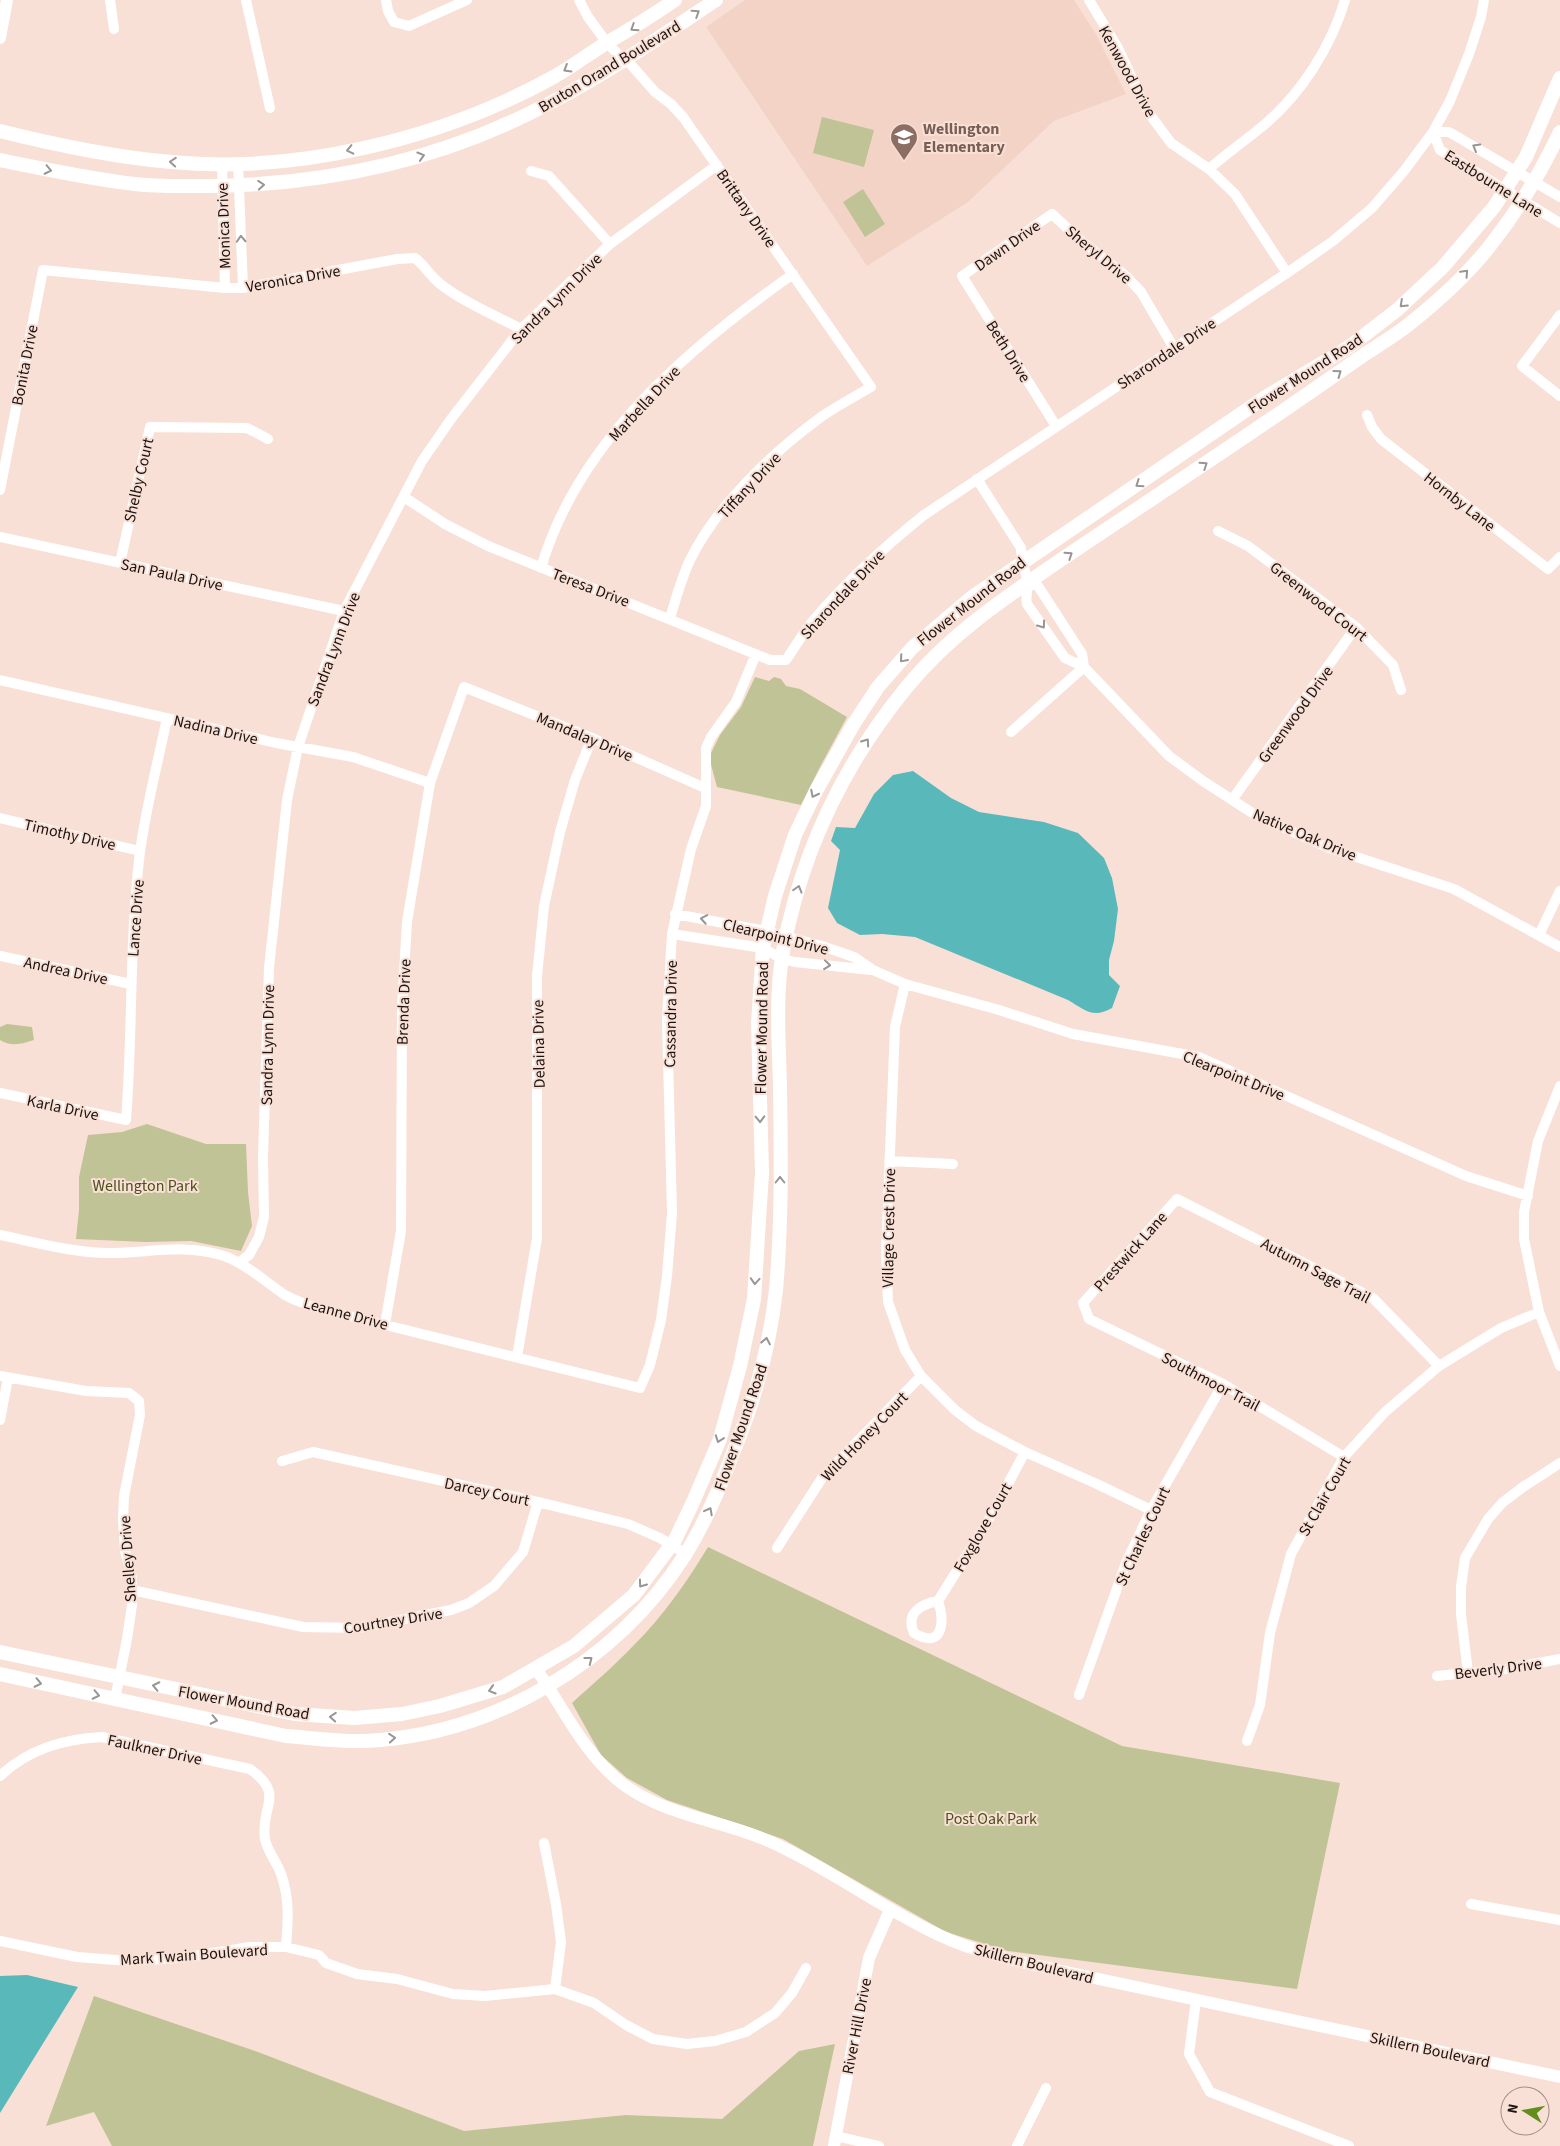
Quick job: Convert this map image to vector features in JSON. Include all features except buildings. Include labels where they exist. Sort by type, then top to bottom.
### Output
[{"type":"main road","name":"Bruton Orand Boulevard","points":[[0,131],[59,145],[172,162],[222,164],[276,161],[335,153],[406,137],[489,108],[550,79],[607,43],[630,31],[675,0]]},
{"type":"main road","name":"Bruton Orand Boulevard","points":[[0,160],[80,176],[136,184],[238,186],[294,182],[346,175],[417,157],[454,145],[526,115],[626,59],[716,0]]},
{"type":"main road","name":"Flower Mound Road","points":[[0,1652],[296,1714],[354,1718],[402,1714],[440,1706],[503,1687],[574,1646],[634,1595],[671,1544],[694,1500],[720,1438],[740,1366],[754,1299],[762,1174],[758,1023],[766,930],[784,863],[795,835],[816,791],[853,724],[878,687],[912,648],[972,597],[1021,561],[1264,398],[1349,347],[1397,310],[1443,267],[1494,207],[1517,171],[1540,127],[1560,78]]},
{"type":"main road","name":"Flower Mound Road","points":[[0,1674],[286,1736],[364,1741],[403,1737],[450,1726],[511,1705],[571,1674],[611,1642],[660,1589],[686,1554],[716,1497],[741,1434],[761,1368],[775,1296],[780,1219],[778,1006],[782,959],[786,936],[805,864],[828,808],[859,752],[907,686],[930,661],[988,609],[1282,413],[1407,326],[1454,286],[1483,254],[1534,182],[1560,132]]},
{"type":"street","points":[[0,38],[7,0]]},
{"type":"street","points":[[110,0],[114,29]]},
{"type":"street","points":[[246,0],[270,108]]},
{"type":"street","points":[[386,0],[388,11],[394,22],[409,26],[468,0]]},
{"type":"street","name":"Brittany Drive","points":[[579,0],[588,17],[607,43],[626,59],[655,92],[671,104],[717,164],[871,387]]},
{"type":"street","name":"Kenwood Drive","points":[[1089,0],[1118,48],[1148,112],[1171,143],[1209,169],[1235,194],[1287,273]]},
{"type":"street","points":[[1209,169],[1264,125],[1288,101],[1310,74],[1330,39],[1345,0]]},
{"type":"street","name":"Sharondale Drive","points":[[786,660],[812,622],[887,545],[924,515],[1287,273],[1333,241],[1372,208],[1404,172],[1433,132],[1450,101],[1481,18],[1484,0]]},
{"type":"street","name":"Eastbourne Lane","points":[[1560,196],[1449,132],[1433,132],[1440,150],[1560,223]]},
{"type":"street","name":"Monica Drive","points":[[238,163],[243,288]]},
{"type":"street","name":"Monica Drive","points":[[222,164],[225,288]]},
{"type":"street","name":"Sandra Lynn Drive","points":[[240,1262],[249,1255],[259,1237],[264,1217],[263,1157],[269,968],[287,800],[298,747],[344,611],[422,461],[451,419],[521,329],[610,244],[717,164]]},
{"type":"street","points":[[531,172],[549,176],[610,244]]},
{"type":"street","name":"Dawn Drive","points":[[962,276],[1052,214]]},
{"type":"street","name":"Sheryl Drive","points":[[1052,214],[1079,239],[1128,277],[1141,292],[1174,348]]},
{"type":"street","name":"Veronica Drive","points":[[43,270],[225,288],[243,288],[397,259],[414,258],[425,266],[438,282],[456,294],[521,329]]},
{"type":"street","name":"Bonita Drive","points":[[0,490],[43,270]]},
{"type":"street","name":"Marbella Drive","points":[[541,568],[550,537],[570,498],[601,450],[639,404],[739,312],[793,274]]},
{"type":"street","name":"Beth Drive","points":[[962,276],[1056,426]]},
{"type":"street","points":[[1560,315],[1522,366],[1560,396]]},
{"type":"street","name":"Tiffany Drive","points":[[670,618],[690,560],[708,531],[735,496],[774,455],[823,416],[871,387]]},
{"type":"street","name":"Hornby Lane","points":[[1367,415],[1372,427],[1381,439],[1548,569],[1560,557]]},
{"type":"street","name":"Shelby Court","points":[[120,563],[150,427],[247,428],[268,439]]},
{"type":"street","name":"Native Oak Drive","points":[[977,479],[1021,548],[1021,561],[1028,582],[1025,594],[1026,604],[1065,658],[1084,668],[1169,756],[1203,781],[1257,816],[1329,848],[1454,889],[1560,947]]},
{"type":"street","name":"Teresa Drive","points":[[404,497],[445,524],[488,546],[770,660],[786,660]]},
{"type":"street","name":"Greenwood Court","points":[[1218,531],[1248,546],[1356,627],[1393,665],[1401,690]]},
{"type":"street","name":"San Paula Drive","points":[[0,537],[344,611]]},
{"type":"street","name":"Native Oak Drive","points":[[1028,582],[1038,586],[1082,654],[1084,668]]},
{"type":"street","name":"Greenwood Drive","points":[[1232,800],[1356,627]]},
{"type":"street","name":"Cassandra Drive","points":[[640,1388],[650,1364],[661,1320],[672,1213],[667,1019],[675,914],[691,849],[706,806],[708,795],[705,788],[706,748],[710,737],[736,702],[756,654]]},
{"type":"street","points":[[1011,732],[1084,668]]},
{"type":"street","name":"Nadina Drive","points":[[0,680],[298,747],[353,757],[430,783]]},
{"type":"street","name":"Mandalay Drive","points":[[464,687],[592,738],[705,788]]},
{"type":"street","name":"Brenda Drive","points":[[384,1324],[401,1231],[402,1007],[407,922],[430,783],[464,687]]},
{"type":"street","name":"Lance Drive","points":[[126,1120],[131,1058],[132,984],[140,851],[167,718]]},
{"type":"street","name":"Delaina Drive","points":[[517,1357],[537,1238],[537,976],[544,906],[560,832],[575,780],[592,738]]},
{"type":"street","name":"Timothy Drive","points":[[0,818],[140,851]]},
{"type":"street","points":[[1539,935],[1560,890]]},
{"type":"street","name":"Clearpoint Drive","points":[[675,914],[766,930],[786,936],[854,957],[873,970],[905,984],[1094,1040],[1199,1058],[1466,1176],[1528,1196]]},
{"type":"street","name":"Clearpoint Drive","points":[[672,934],[763,948],[782,959],[795,962],[873,970]]},
{"type":"street","name":"Andrea Drive","points":[[0,956],[132,984]]},
{"type":"street","name":"Village Crest Drive","points":[[905,984],[895,1027],[886,1252],[888,1302],[905,1350],[921,1376],[955,1410],[976,1426],[1024,1452],[1151,1510]]},
{"type":"street","points":[[1560,1086],[1538,1141],[1524,1212],[1524,1239],[1539,1312],[1560,1366]]},
{"type":"street","name":"Karla Drive","points":[[0,1093],[126,1120]]},
{"type":"street","points":[[889,1161],[953,1164]]},
{"type":"street","name":"Prestwick Lane","points":[[1083,1303],[1177,1199]]},
{"type":"street","name":"Autumn Sage Trail","points":[[1177,1199],[1373,1298],[1438,1366]]},
{"type":"street","name":"Leanne Drive","points":[[0,1235],[54,1246],[103,1253],[190,1249],[220,1255],[240,1262],[287,1296],[313,1306],[640,1388]]},
{"type":"street","name":"Southmoor Trail","points":[[1083,1303],[1090,1319],[1223,1384],[1344,1458]]},
{"type":"street","name":"St Clair Court","points":[[1247,1741],[1260,1704],[1270,1633],[1291,1554],[1344,1458],[1385,1412],[1438,1366],[1501,1328],[1539,1312]]},
{"type":"street","name":"Wild Honey Court","points":[[777,1548],[822,1478],[921,1376]]},
{"type":"street","points":[[0,1420],[4,1377]]},
{"type":"street","name":"Shelley Drive","points":[[4,1377],[86,1391],[129,1393],[139,1402],[140,1415],[124,1496],[123,1520],[125,1551],[132,1577],[132,1590],[127,1639],[115,1699]]},
{"type":"street","name":"St Charles Court","points":[[1079,1695],[1126,1564],[1151,1510],[1223,1384]]},
{"type":"street","name":"Darcey Court","points":[[282,1461],[313,1452],[538,1502],[628,1524],[671,1544],[686,1554]]},
{"type":"street","name":"Foxglove Court","points":[[938,1601],[988,1521],[1024,1452]]},
{"type":"street","points":[[1468,1673],[1461,1614],[1460,1587],[1465,1558],[1488,1519],[1502,1503],[1560,1463]]},
{"type":"street","name":"Courtney Drive","points":[[132,1590],[303,1627],[331,1629],[358,1628],[451,1610],[469,1603],[494,1586],[506,1574],[523,1552],[538,1502]]},
{"type":"street","name":"Beverly Drive","points":[[1437,1676],[1506,1669],[1560,1659]]},
{"type":"street","name":"Skillern Boulevard","points":[[536,1668],[578,1735],[597,1760],[624,1785],[655,1804],[769,1841],[792,1852],[890,1910],[940,1936],[992,1956],[1560,2077]]},
{"type":"street","name":"Faulkner Drive","points":[[0,1776],[16,1761],[43,1748],[79,1738],[102,1737],[250,1769],[265,1781],[270,1797],[265,1839],[281,1873],[289,1906],[286,1947]]},
{"type":"street","points":[[544,1843],[556,1904],[561,1942],[555,1988],[594,2003],[626,2025],[653,2039],[687,2044],[714,2042],[746,2032],[775,2013],[792,1993],[806,1968]]},
{"type":"street","points":[[1472,1904],[1560,1920]]},
{"type":"street","name":"River Hill Drive","points":[[835,2141],[869,1958],[890,1910]]},
{"type":"street","name":"Mark Twain Boulevard","points":[[0,1941],[77,1957],[129,1962],[181,1958],[250,1947],[286,1947],[319,1955],[326,1963],[356,1974],[397,1979],[453,1994],[485,1996],[555,1988]]},
{"type":"street","points":[[1196,2000],[1189,2054],[1210,2092],[1349,2146]]},
{"type":"street","points":[[1017,2146],[1046,2088]]},
{"type":"street","points":[[835,2141],[880,2146]]},
{"type":"shaded area","name":"Wellington Elementary","points":[[745,0],[1074,0],[1096,34],[1126,94],[1054,121],[968,202],[867,266],[706,27]]},
{"type":"green space","points":[[822,117],[874,130],[864,167],[813,153]]},
{"type":"green space","points":[[863,189],[885,224],[865,237],[843,202]]},
{"type":"green space","points":[[755,677],[769,681],[774,677],[781,679],[786,686],[800,689],[847,717],[801,805],[717,787],[709,757],[720,735],[741,707]]},
{"type":"green space","points":[[7,1024],[32,1027],[34,1040],[21,1044],[12,1044],[0,1040],[0,1027]]},
{"type":"green space","name":"Wellington Park","points":[[147,1124],[206,1144],[246,1144],[248,1192],[252,1226],[241,1251],[191,1241],[146,1242],[76,1239],[79,1210],[79,1177],[88,1135],[122,1132]]},
{"type":"green space","name":"Post Oak Park","points":[[708,1547],[1122,1746],[1340,1783],[1297,1989],[1008,1951],[946,1932],[783,1839],[667,1800],[627,1778],[601,1755],[572,1703],[645,1634],[683,1586]]},
{"type":"green space","points":[[94,1996],[258,2052],[464,2131],[626,2115],[722,2119],[799,2051],[835,2044],[813,2146],[112,2146],[94,2112],[46,2126]]},
{"type":"water","points":[[913,771],[951,798],[979,812],[1044,822],[1078,833],[1104,858],[1112,878],[1118,909],[1114,941],[1109,960],[1109,975],[1120,986],[1112,1008],[1100,1013],[1089,1012],[1068,1000],[915,937],[882,934],[860,935],[837,923],[828,908],[840,850],[831,841],[836,827],[855,828],[874,794],[893,775]]},
{"type":"water","points":[[27,1975],[78,1987],[0,2113],[0,1976]]},
{"type":"place","name":"Wellington Elementary","points":[[904,161]]}]
